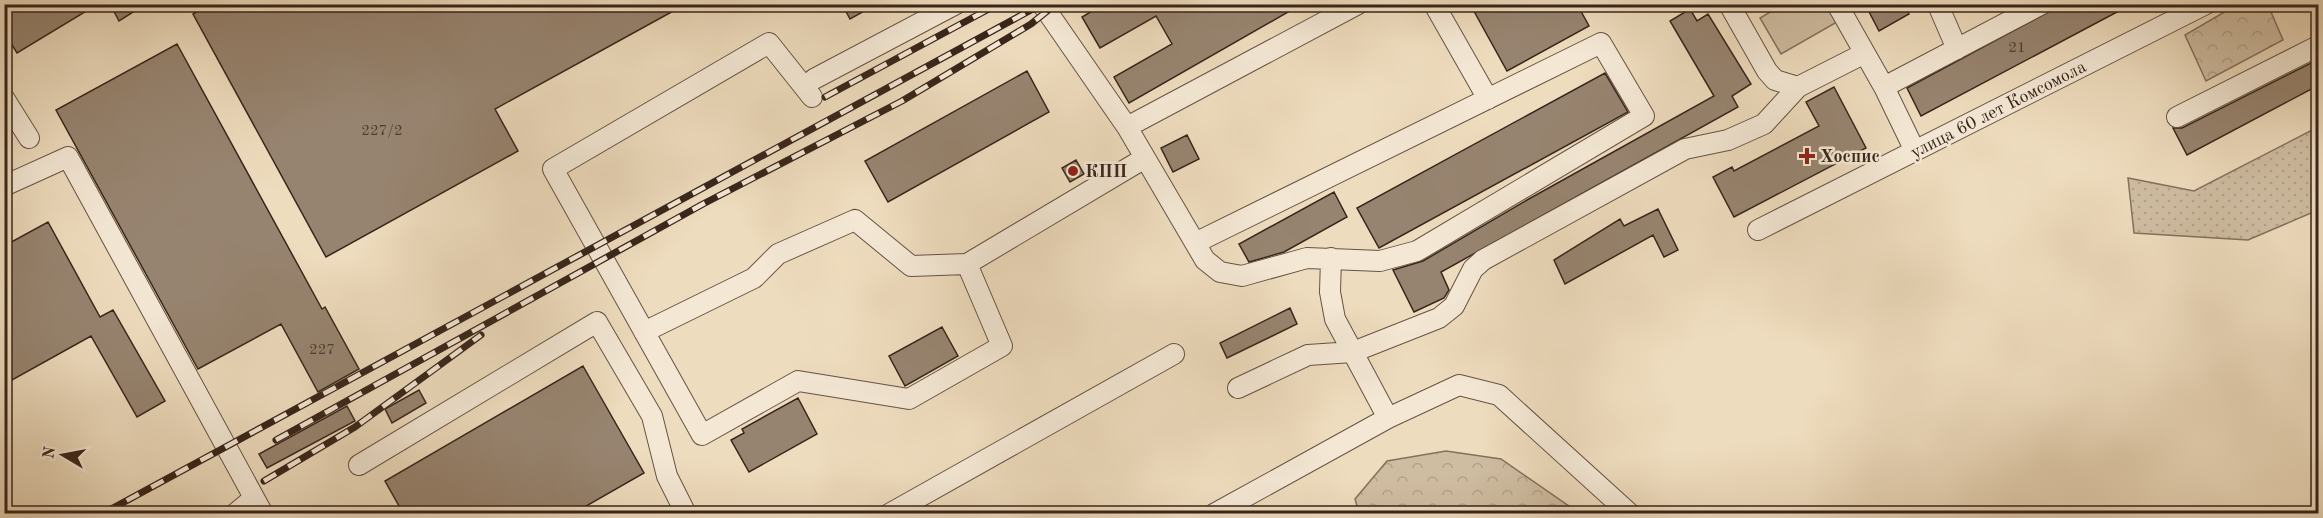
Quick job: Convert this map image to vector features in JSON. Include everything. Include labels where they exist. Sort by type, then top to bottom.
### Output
[{"type":"street","points":[[956,4],[813,88],[769,44],[553,169],[702,435],[798,381],[909,399],[1002,346],[967,264]]},
{"type":"street","points":[[1042,4],[1127,127],[1195,243],[1211,266],[1234,276],[1250,274],[1307,258],[1380,261],[1417,251],[1644,116],[1601,43],[1195,243]]},
{"type":"street","points":[[1127,127],[1358,4]]},
{"type":"street","points":[[1434,4],[1488,99]]},
{"type":"street","points":[[1729,4],[1767,71],[1775,80],[1798,87]]},
{"type":"street","points":[[1837,4],[1863,54],[1884,87],[1915,151]]},
{"type":"street","points":[[1884,87],[2042,4]]},
{"type":"street","name":"улица 60 лет Комсомола","points":[[1758,230],[2202,5]]},
{"type":"street","points":[[1938,6],[1957,50]]},
{"type":"street","points":[[2177,117],[2319,46]]},
{"type":"street","points":[[1238,388],[1308,355],[1353,352],[1439,318],[1454,306],[1473,269],[1483,260],[1685,149],[1728,140],[1764,124],[1798,87],[1863,54]]},
{"type":"street","points":[[4,98],[29,138]]},
{"type":"street","points":[[4,186],[68,157],[259,506],[235,513]]},
{"type":"street","points":[[644,332],[754,278],[778,254],[855,220],[911,266],[967,264],[1145,158]]},
{"type":"street","points":[[1331,258],[1330,292],[1335,319],[1388,418]]},
{"type":"street","points":[[359,465],[597,322],[652,416],[667,476],[686,513]]},
{"type":"street","points":[[889,513],[1174,354]]},
{"type":"street","points":[[1214,513],[1388,418],[1459,385],[1499,395],[1629,513]]},
{"type":"green space","points":[[2238,4],[2268,5],[2283,40],[2206,81],[2185,35]]},
{"type":"green space","points":[[1782,5],[1826,5],[1837,22],[1781,54],[1760,18]]},
{"type":"green space","points":[[2318,127],[2318,210],[2248,240],[2134,233],[2128,178],[2194,191]]},
{"type":"green space","points":[[1446,451],[1501,459],[1579,513],[1359,513],[1355,499],[1387,461]]},
{"type":"building","points":[[10,4],[98,4],[17,53],[4,32],[4,8]]},
{"type":"building","points":[[110,4],[146,4],[119,21]]},
{"type":"building","points":[[211,4],[686,4],[495,109],[518,151],[326,257],[193,14]]},
{"type":"building","points":[[842,4],[877,4],[850,19]]},
{"type":"building","points":[[1104,4],[1302,4],[1129,103],[1114,77],[1172,44],[1156,16],[1100,48],[1082,17]]},
{"type":"building","points":[[1470,4],[1577,4],[1589,26],[1507,71]]},
{"type":"building","points":[[1865,4],[1904,4],[1909,14],[1879,31]]},
{"type":"building","points":[[2063,4],[2132,4],[1921,116],[1907,88]]},
{"type":"building","points":[[1690,9],[1697,21],[1708,14],[1751,84],[1732,96],[1738,107],[1441,272],[1449,290],[1444,298],[1414,312],[1393,270],[1423,261],[1714,96],[1670,21]]},
{"type":"building","points":[[177,44],[322,309],[325,307],[359,369],[318,392],[281,324],[198,369],[56,110]]},
{"type":"building","points":[[2319,59],[2319,85],[2187,155],[2173,128],[2182,128]]},
{"type":"building","points":[[1027,71],[1049,112],[888,202],[865,161]]},
{"type":"building","points":[[1605,73],[1628,112],[1379,248],[1357,208]]},
{"type":"building","name":"Хоспис","points":[[1834,87],[1866,148],[1734,217],[1713,177],[1732,167],[1734,171],[1819,126],[1806,102]]},
{"type":"building","points":[[1187,135],[1199,159],[1173,172],[1161,148]]},
{"type":"building","name":"КПП","points":[[1076,160],[1084,174],[1070,182],[1062,168]]},
{"type":"building","points":[[1334,192],[1347,217],[1284,252],[1249,262],[1239,244]]},
{"type":"building","points":[[1658,209],[1678,250],[1664,257],[1653,235],[1565,284],[1554,260],[1620,219],[1624,226]]},
{"type":"building","points":[[48,222],[100,317],[113,310],[165,401],[137,417],[91,336],[12,380],[4,367],[4,246]]},
{"type":"building","points":[[1290,308],[1297,324],[1227,358],[1220,343]]},
{"type":"building","points":[[942,327],[958,356],[905,386],[889,356]]},
{"type":"building","points":[[583,366],[644,473],[574,513],[403,513],[385,481]]},
{"type":"building","points":[[419,390],[426,403],[392,423],[385,409]]},
{"type":"building","points":[[798,398],[817,434],[749,472],[731,440],[744,433],[742,429]]},
{"type":"building","points":[[347,406],[355,421],[267,468],[259,454]]},
{"type":"railway","points":[[825,97],[998,4]]},
{"type":"railway","points":[[102,514],[1042,4]]},
{"type":"railway","points":[[276,440],[703,204],[902,101],[1031,24],[1056,4]]},
{"type":"railway","points":[[264,481],[355,427],[481,335]]},
{"type":"place","name":"Хоспис","points":[[1807,156]]},
{"type":"place","name":"КПП","points":[[1073,171]]}]
